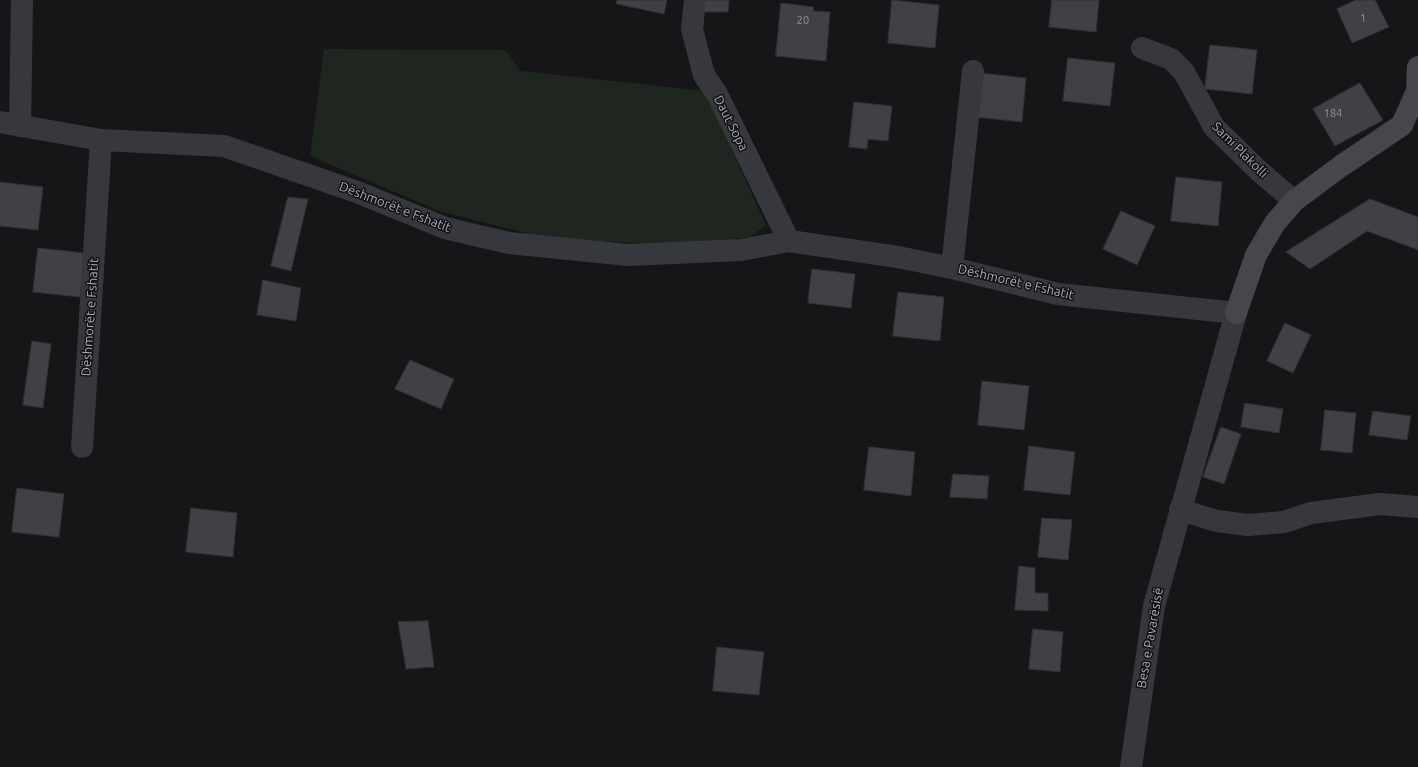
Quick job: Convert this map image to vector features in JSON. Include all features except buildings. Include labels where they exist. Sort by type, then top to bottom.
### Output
[{"type":"street","name":"Dëshmorët e Fshatit","points":[[22,0],[10,124],[101,140],[224,146],[358,192],[445,228],[509,243],[628,255],[741,250],[789,241],[898,257],[952,268],[1058,294],[1236,313]]},
{"type":"street","name":"Daut Sopa","points":[[695,0],[692,29],[704,75],[717,94],[789,241]]},
{"type":"street","name":"Sami Plakolli","points":[[1142,48],[1171,59],[1184,72],[1214,127],[1258,170],[1294,201]]},
{"type":"street","points":[[1236,313],[1256,255],[1275,223],[1294,201],[1341,166],[1402,125],[1417,91],[1418,67]]},
{"type":"street","name":"Dëshmorët e Fshatit","points":[[952,268],[973,71]]},
{"type":"street","name":"Dëshmorët e Fshatit","points":[[82,447],[101,140]]},
{"type":"street","name":"Besa e Pavarësisë","points":[[1131,767],[1154,606],[1236,313]]},
{"type":"street","points":[[1180,510],[1217,521],[1248,525],[1284,522],[1311,513],[1373,505],[1418,507]]},
{"type":"shaded area","points":[[324,49],[505,50],[521,71],[705,91],[766,225],[750,237],[674,245],[546,238],[442,212],[310,156]]}]
